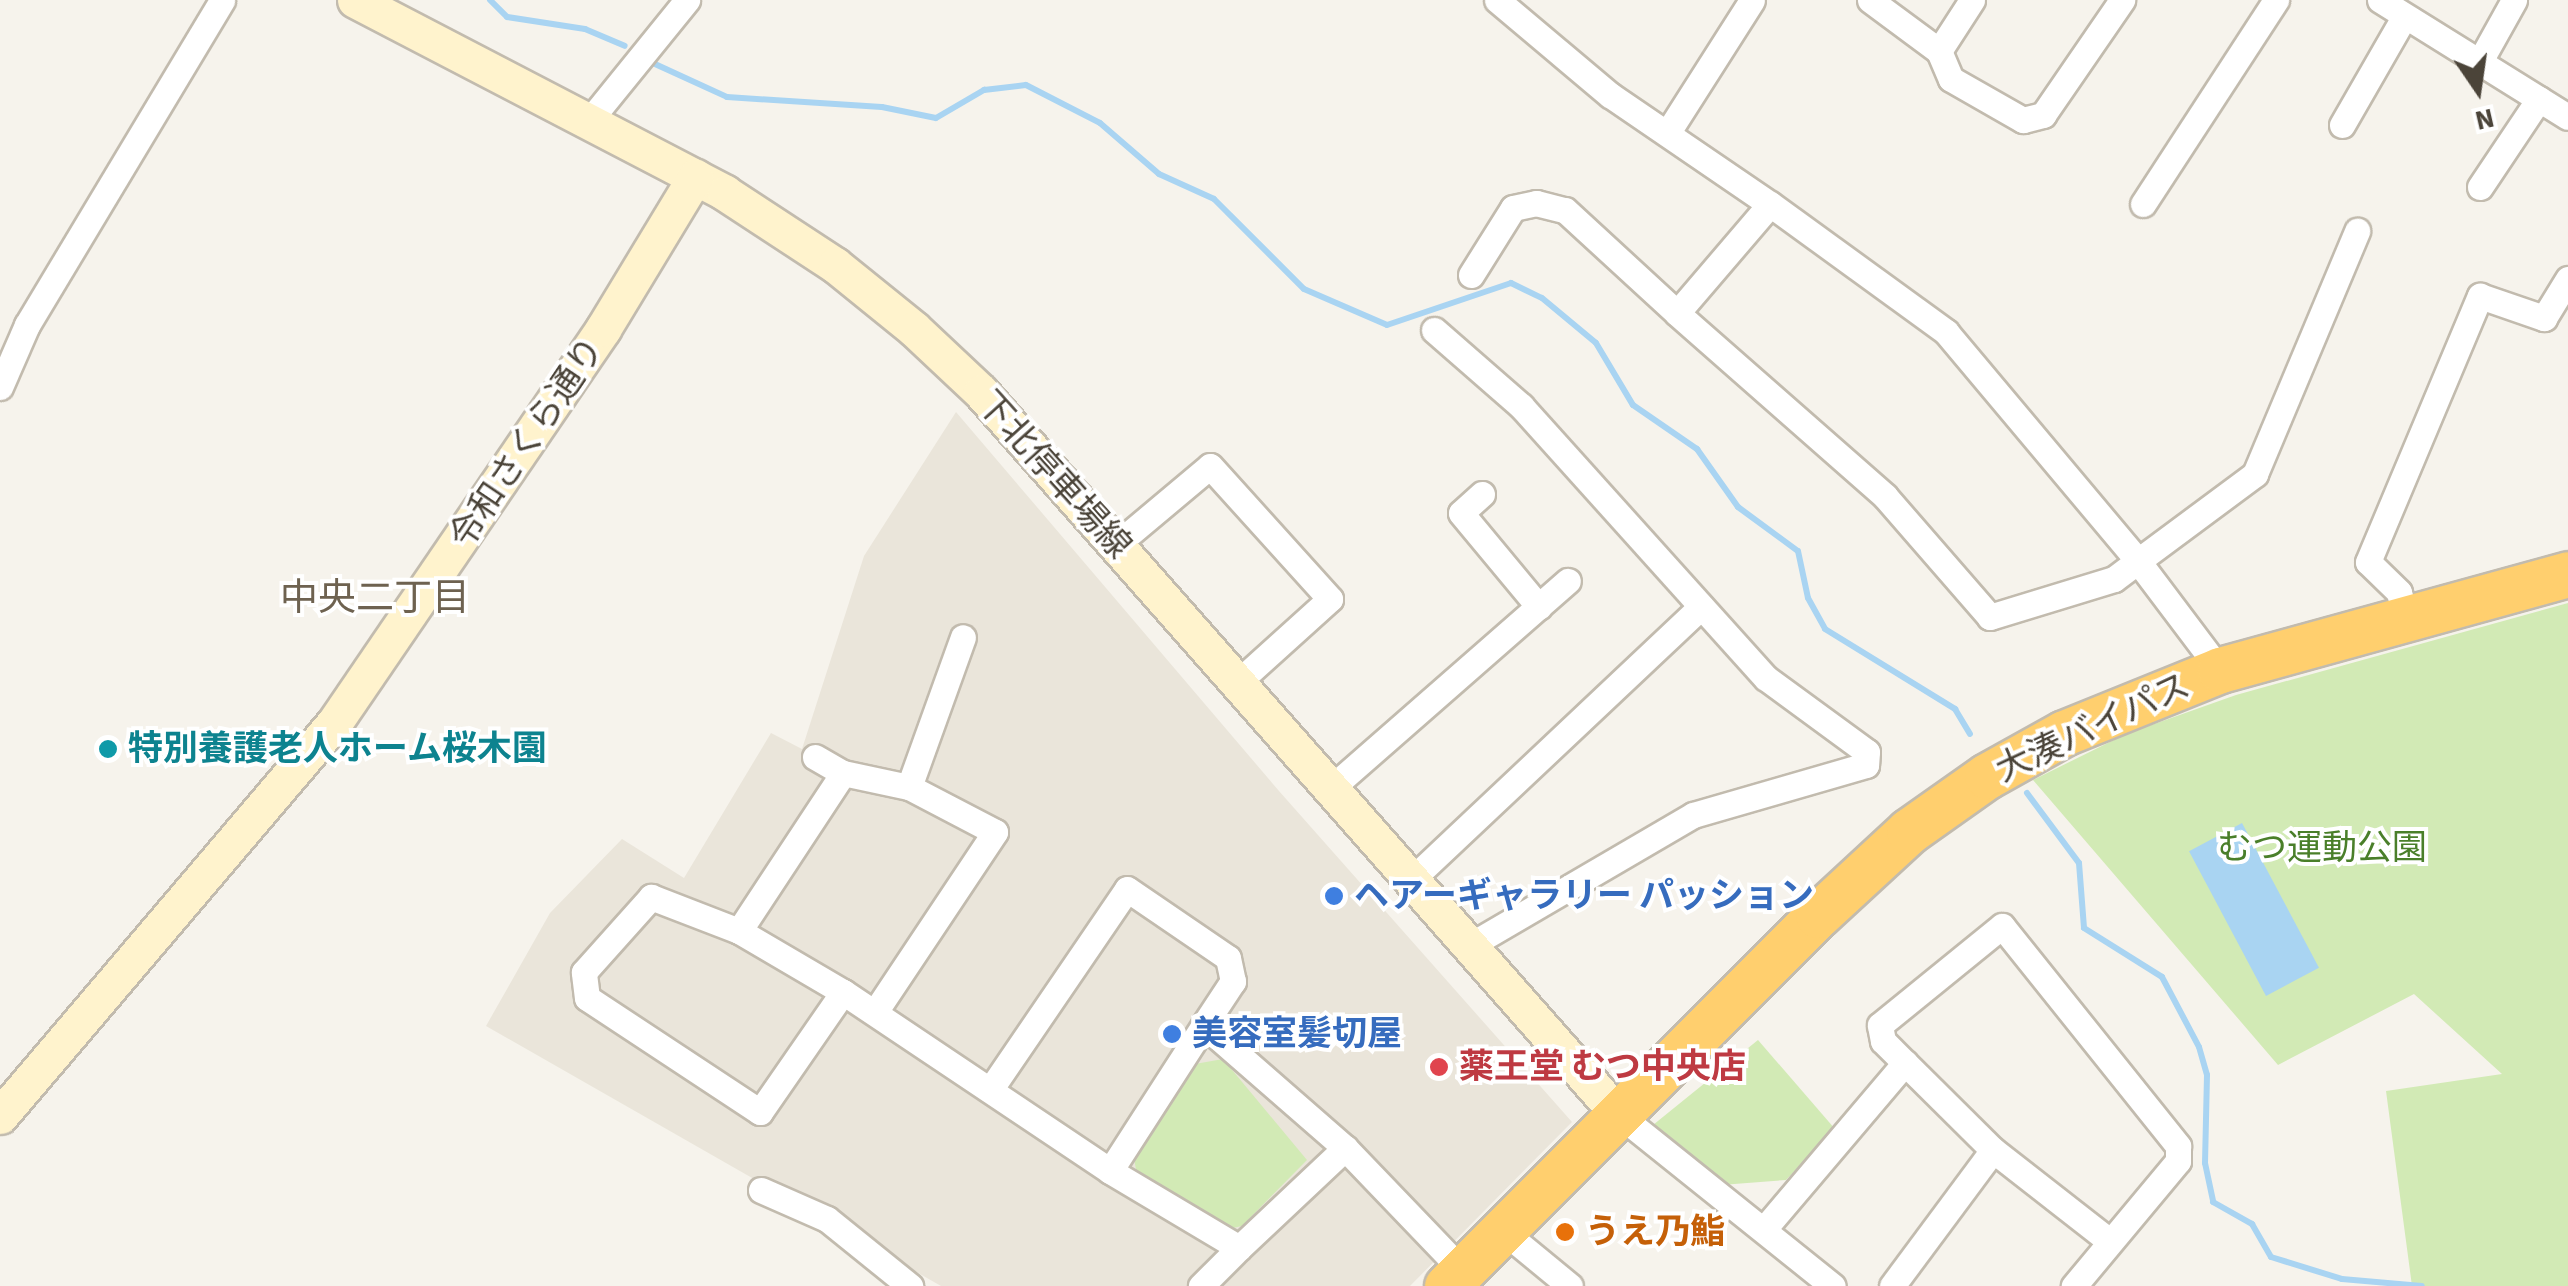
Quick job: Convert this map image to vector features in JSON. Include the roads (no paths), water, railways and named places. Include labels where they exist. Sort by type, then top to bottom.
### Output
[{"type":"highway","name":"大湊バイパス","points":[[1454,1278],[1910,832],[2064,733],[2220,670],[2568,574]]},
{"type":"main road","name":"下北停車場線","points":[[355,0],[695,177],[835,265],[914,329],[981,392],[1618,1114]]},
{"type":"main road","name":"令和さくら通り","points":[[0,1116],[335,722],[604,328],[695,177]]},
{"type":"street","points":[[0,386],[28,325],[222,0]]},
{"type":"street","points":[[1498,0],[1610,95],[1668,132],[1946,332],[2138,561],[2220,670]]},
{"type":"street","points":[[1668,132],[1752,0]]},
{"type":"street","points":[[1870,0],[1938,51],[1951,79],[2023,120],[2043,114],[2122,0]]},
{"type":"street","points":[[1938,51],[1972,0]]},
{"type":"street","points":[[2143,204],[2276,0]]},
{"type":"street","points":[[2380,0],[2568,117]]},
{"type":"street","points":[[2479,63],[2514,0]]},
{"type":"street","points":[[590,121],[672,5]]},
{"type":"street","points":[[2342,125],[2404,17]]},
{"type":"street","points":[[2480,187],[2539,99]]},
{"type":"street","points":[[1471,275],[1514,208],[1536,203],[1565,210],[1885,496],[1990,617],[2114,580],[2255,474],[2357,230]]},
{"type":"street","points":[[1677,313],[1770,204]]},
{"type":"street","points":[[2407,618],[2400,592],[2368,562],[2480,296],[2544,318],[2568,279]]},
{"type":"street","points":[[1434,330],[1522,406],[1766,678],[1868,752],[1866,765],[1693,815],[1467,947]]},
{"type":"street","points":[[1116,544],[1210,466],[1330,599],[1237,682]]},
{"type":"street","points":[[1482,494],[1461,513],[1539,606]]},
{"type":"street","points":[[1330,789],[1568,582]]},
{"type":"street","points":[[1410,881],[1701,607]]},
{"type":"street","points":[[909,787],[963,637]]},
{"type":"street","points":[[815,758],[843,773],[909,787],[995,832],[875,1012]]},
{"type":"street","points":[[739,932],[843,773]]},
{"type":"street","points":[[990,1090],[1126,889],[1228,958],[1233,980],[1110,1171]]},
{"type":"street","points":[[843,992],[760,1112],[587,998],[584,972],[651,897],[739,932],[843,992],[875,1012],[1110,1171],[1240,1248]]},
{"type":"street","points":[[2077,1285],[2108,1240],[2178,1161],[2178,1146],[2002,926],[1880,1025],[1883,1041],[1993,1150],[2108,1240]]},
{"type":"street","points":[[1204,1025],[1345,1148],[1454,1278]]},
{"type":"street","points":[[1764,1229],[1905,1063]]},
{"type":"street","points":[[1618,1114],[1833,1286]]},
{"type":"street","points":[[1201,1286],[1345,1148]]},
{"type":"street","points":[[1892,1286],[1993,1150]]},
{"type":"street","points":[[761,1190],[827,1219],[910,1286]]},
{"type":"street","points":[[1502,1230],[1570,1286]]},
{"type":"water","points":[[2242,823],[2319,968],[2266,996],[2189,851]]},
{"type":"waterway","points":[[490,0],[507,17],[585,29],[625,46]]},
{"type":"waterway","points":[[655,64],[727,97],[882,107],[936,118],[984,90],[1026,85],[1100,123],[1159,174],[1214,199],[1304,289],[1387,325],[1511,283],[1542,298],[1596,343],[1633,405],[1697,449],[1738,507],[1798,551],[1808,598],[1825,629],[1955,709],[1970,734]]},
{"type":"waterway","points":[[2027,793],[2079,863],[2084,928],[2162,977],[2199,1047],[2207,1075],[2205,1163],[2213,1202],[2252,1224],[2271,1257],[2342,1279],[2422,1286]]},
{"type":"place","name":"特別養護老人ホーム桜木園","points":[[108,749]]},
{"type":"place","name":"ヘアーギャラリー パッション","points":[[1334,896]]},
{"type":"place","name":"美容室髪切屋","points":[[1172,1034]]},
{"type":"place","name":"薬王堂 むつ中央店","points":[[1439,1067]]},
{"type":"place","name":"うえ乃鮨","points":[[1565,1232]]},
{"type":"district","name":"中央二丁目","points":[[375,599]]},
{"type":"park label","name":"むつ運動公園","points":[[2322,848]]}]
